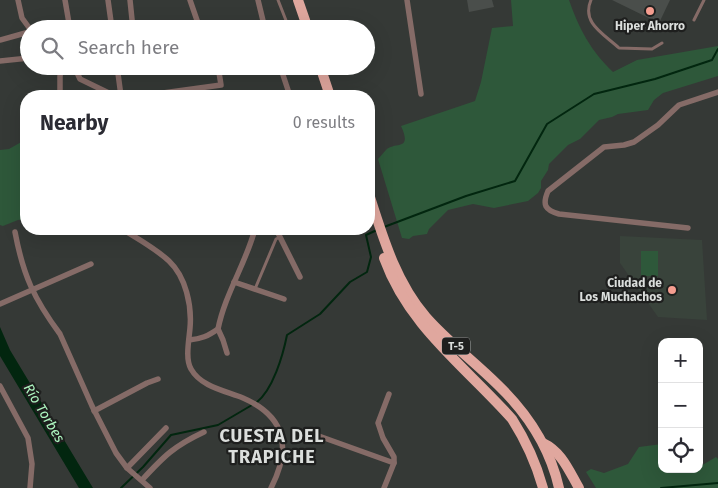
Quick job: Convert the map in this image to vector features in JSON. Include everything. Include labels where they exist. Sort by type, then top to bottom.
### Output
[{"type":"highway","points":[[298,0],[305,20]]},
{"type":"highway","points":[[304,0],[311,20]]},
{"type":"highway","points":[[323,75],[328,90]]},
{"type":"highway","points":[[330,75],[335,90]]},
{"type":"highway","name":"T-5","points":[[375,213],[386,249],[407,291],[434,325],[504,390],[526,417],[543,443],[559,488]]},
{"type":"highway","name":"T-5","points":[[375,232],[388,270],[409,309],[422,326],[512,418],[537,466],[543,488]]},
{"type":"highway","points":[[543,443],[553,448],[561,456],[579,488]]},
{"type":"street","points":[[18,0],[23,20]]},
{"type":"street","points":[[65,0],[68,20]]},
{"type":"street","points":[[108,0],[111,20]]},
{"type":"street","points":[[130,0],[132,20]]},
{"type":"street","points":[[190,0],[197,20]]},
{"type":"street","points":[[258,0],[263,20]]},
{"type":"street","points":[[407,0],[421,94]]},
{"type":"street","points":[[0,40],[20,33]]},
{"type":"street","points":[[0,61],[20,59]]},
{"type":"street","points":[[60,75],[60,90]]},
{"type":"street","points":[[78,75],[80,79],[103,90]]},
{"type":"street","points":[[118,75],[120,90]]},
{"type":"street","points":[[185,90],[221,85],[219,75]]},
{"type":"street","points":[[283,75],[288,90]]},
{"type":"street","points":[[688,228],[550,212],[545,201],[546,196],[548,191],[598,150],[610,145],[624,145],[634,142],[658,125],[679,105],[718,92]]},
{"type":"street","points":[[15,232],[20,260],[32,291],[60,334],[94,411],[116,453],[127,468],[150,488]]},
{"type":"street","points":[[131,235],[170,262],[179,274],[188,297],[191,325],[189,340],[190,368],[199,379],[213,387],[243,398],[258,406],[276,424],[283,451],[280,469],[271,488]]},
{"type":"street","points":[[227,353],[218,329],[221,311],[254,235]]},
{"type":"street","points":[[280,236],[300,277]]},
{"type":"street","points":[[0,304],[91,264]]},
{"type":"street","points":[[234,282],[284,299]]},
{"type":"street","points":[[189,340],[199,340],[218,329]]},
{"type":"street","points":[[94,411],[158,379]]},
{"type":"street","points":[[0,386],[28,438],[32,464],[30,488]]},
{"type":"street","points":[[384,488],[394,463],[394,457],[383,438],[378,424],[389,394]]},
{"type":"street","points":[[127,468],[166,428]]},
{"type":"street","points":[[142,480],[171,450],[204,432]]},
{"type":"street","points":[[316,435],[394,463]]},
{"type":"lane","points":[[278,0],[285,20]]},
{"type":"lane","points":[[591,0],[588,10],[591,23],[619,48],[652,49],[662,43]]},
{"type":"lane","points":[[694,20],[704,0]]},
{"type":"lane","points":[[255,289],[276,239],[280,236]]},
{"type":"shaded area","points":[[511,0],[569,0],[586,39],[613,72],[637,60],[718,46],[718,76],[663,93],[654,100],[648,110],[618,114],[599,120],[580,139],[568,145],[549,164],[548,170],[541,181],[541,188],[528,201],[494,208],[473,204],[448,210],[429,229],[427,234],[413,236],[409,239],[402,238],[378,159],[389,147],[404,143],[405,139],[401,126],[475,101],[481,82],[492,28],[513,26]]},
{"type":"shaded area","points":[[20,143],[20,220],[3,226],[0,225],[0,150],[9,149]]},
{"type":"shaded area","name":"Ciudad de Los Muchachos","points":[[620,236],[702,240],[707,320],[658,317],[620,263]]},
{"type":"shaded area","points":[[641,251],[658,251],[658,276],[641,276]]},
{"type":"shaded area","points":[[658,445],[658,473],[703,473],[703,465],[716,457],[718,459],[718,488],[596,488],[586,472],[591,469],[604,473],[628,464],[639,447]]},
{"type":"water","name":"Río Torbes","points":[[0,327],[10,350],[93,488],[79,488],[0,356]]},
{"type":"building","points":[[467,0],[492,0],[494,7],[469,12]]},
{"type":"building","name":"Hiper Ahorro","points":[[612,0],[670,0],[659,23]]},
{"type":"waterway","points":[[384,227],[466,196],[515,181],[547,124],[594,94],[655,79],[712,60],[718,49]]},
{"type":"waterway","points":[[256,403],[272,381],[280,362],[287,335],[320,314],[350,282],[367,272],[371,257],[366,235]]},
{"type":"waterway","points":[[121,488],[143,467],[171,435],[218,425],[252,405]]},
{"type":"waterway","points":[[661,488],[718,483]]},
{"type":"place","name":"Hiper Ahorro","points":[[650,11]]},
{"type":"place","name":"Ciudad de Los Muchachos","points":[[672,290]]},
{"type":"district","name":"CUESTA DEL TRAPICHE","points":[[272,446]]}]
